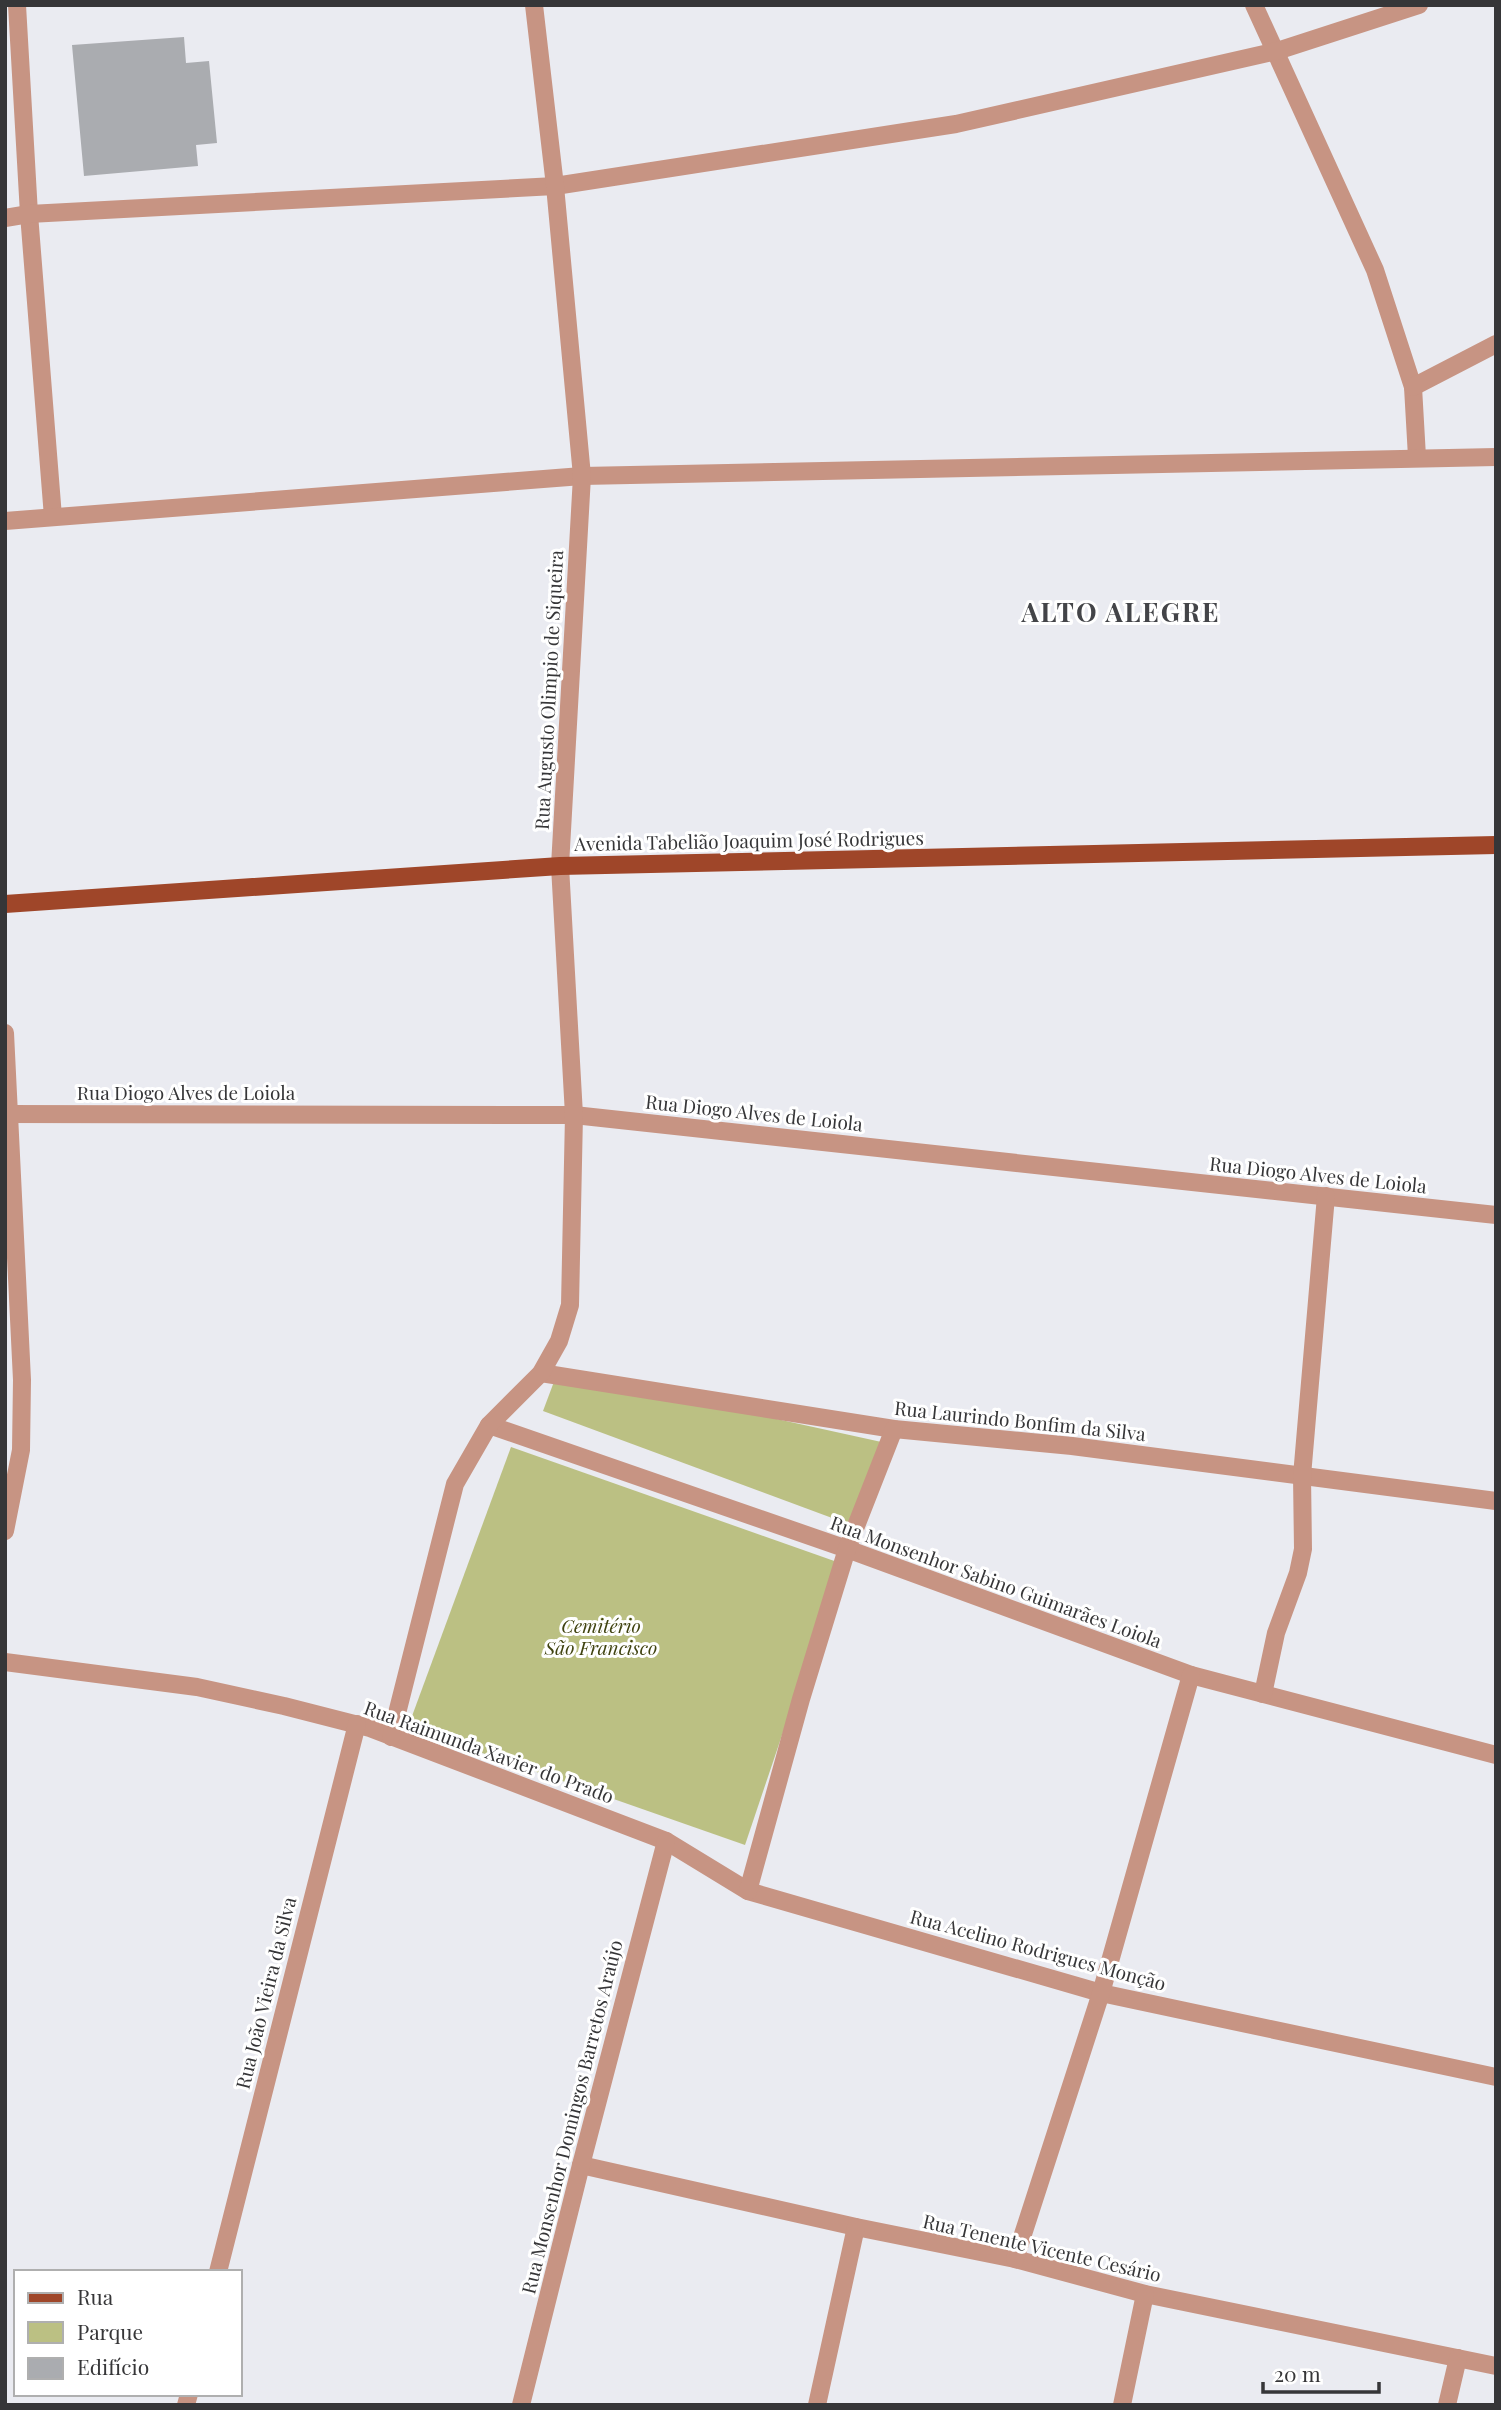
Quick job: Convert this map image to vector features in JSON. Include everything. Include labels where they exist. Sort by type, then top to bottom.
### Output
[{"type":"main road","name":"Avenida Tabelião Joaquim José Rodrigues","points":[[5,904],[560,866],[1496,845]]},
{"type":"street","points":[[17,5],[29,214],[53,517]]},
{"type":"street","name":"Rua Augusto Olimpio de Siqueira","points":[[534,5],[555,186],[582,476],[560,866],[574,1115],[570,1305],[559,1341],[541,1373]]},
{"type":"street","points":[[1254,5],[1375,270],[1413,387],[1417,457]]},
{"type":"street","points":[[5,218],[29,214],[555,186],[956,124],[1277,51],[1419,5]]},
{"type":"street","points":[[1413,387],[1496,344]]},
{"type":"street","points":[[5,521],[582,476],[1496,457]]},
{"type":"street","points":[[5,1034],[6,1114],[22,1380],[21,1450],[5,1531]]},
{"type":"street","name":"Rua Diogo Alves de Loiola","points":[[6,1114],[574,1115],[1496,1215]]},
{"type":"street","points":[[1263,1694],[1276,1633],[1298,1573],[1303,1549],[1302,1476],[1325,1196]]},
{"type":"street","points":[[391,1737],[455,1484],[489,1425],[541,1373]]},
{"type":"street","name":"Rua Laurindo Bonfim da Silva","points":[[541,1373],[894,1429],[1072,1447],[1496,1501]]},
{"type":"street","name":"Rua Monsenhor Sabino Guimarães Loiola","points":[[489,1425],[847,1549],[1191,1675],[1496,1755]]},
{"type":"street","points":[[748,1891],[801,1699],[847,1549],[894,1429]]},
{"type":"street","name":"Rua Raimunda Xavier do Prado","points":[[5,1662],[197,1687],[357,1724],[666,1841]]},
{"type":"street","points":[[1015,2259],[1101,1993],[1191,1675]]},
{"type":"street","name":"Rua João Vieira da Silva","points":[[219,2270],[357,1724]]},
{"type":"street","name":"Rua Acelino Rodrigues Monção","points":[[666,1841],[748,1891],[1101,1993],[1496,2077]]},
{"type":"street","name":"Rua Monsenhor Domingos Barretos Araújo","points":[[521,2405],[666,1841]]},
{"type":"street","name":"Rua Tenente Vicente Cesário","points":[[581,2165],[856,2227],[1015,2259],[1145,2294],[1496,2366]]},
{"type":"street","points":[[817,2405],[856,2227]]},
{"type":"street","points":[[1122,2405],[1145,2294]]},
{"type":"street","points":[[1447,2405],[1458,2358]]},
{"type":"green space","points":[[558,1371],[886,1443],[851,1525],[543,1411]]},
{"type":"green space","name":"Cemitério São Francisco","points":[[511,1447],[840,1563],[745,1845],[408,1727]]},
{"type":"building","points":[[184,37],[186,63],[209,61],[217,143],[196,145],[198,166],[84,176],[72,45]]},
{"type":"district","name":"ALTO ALEGRE","points":[[1121,613]]}]
